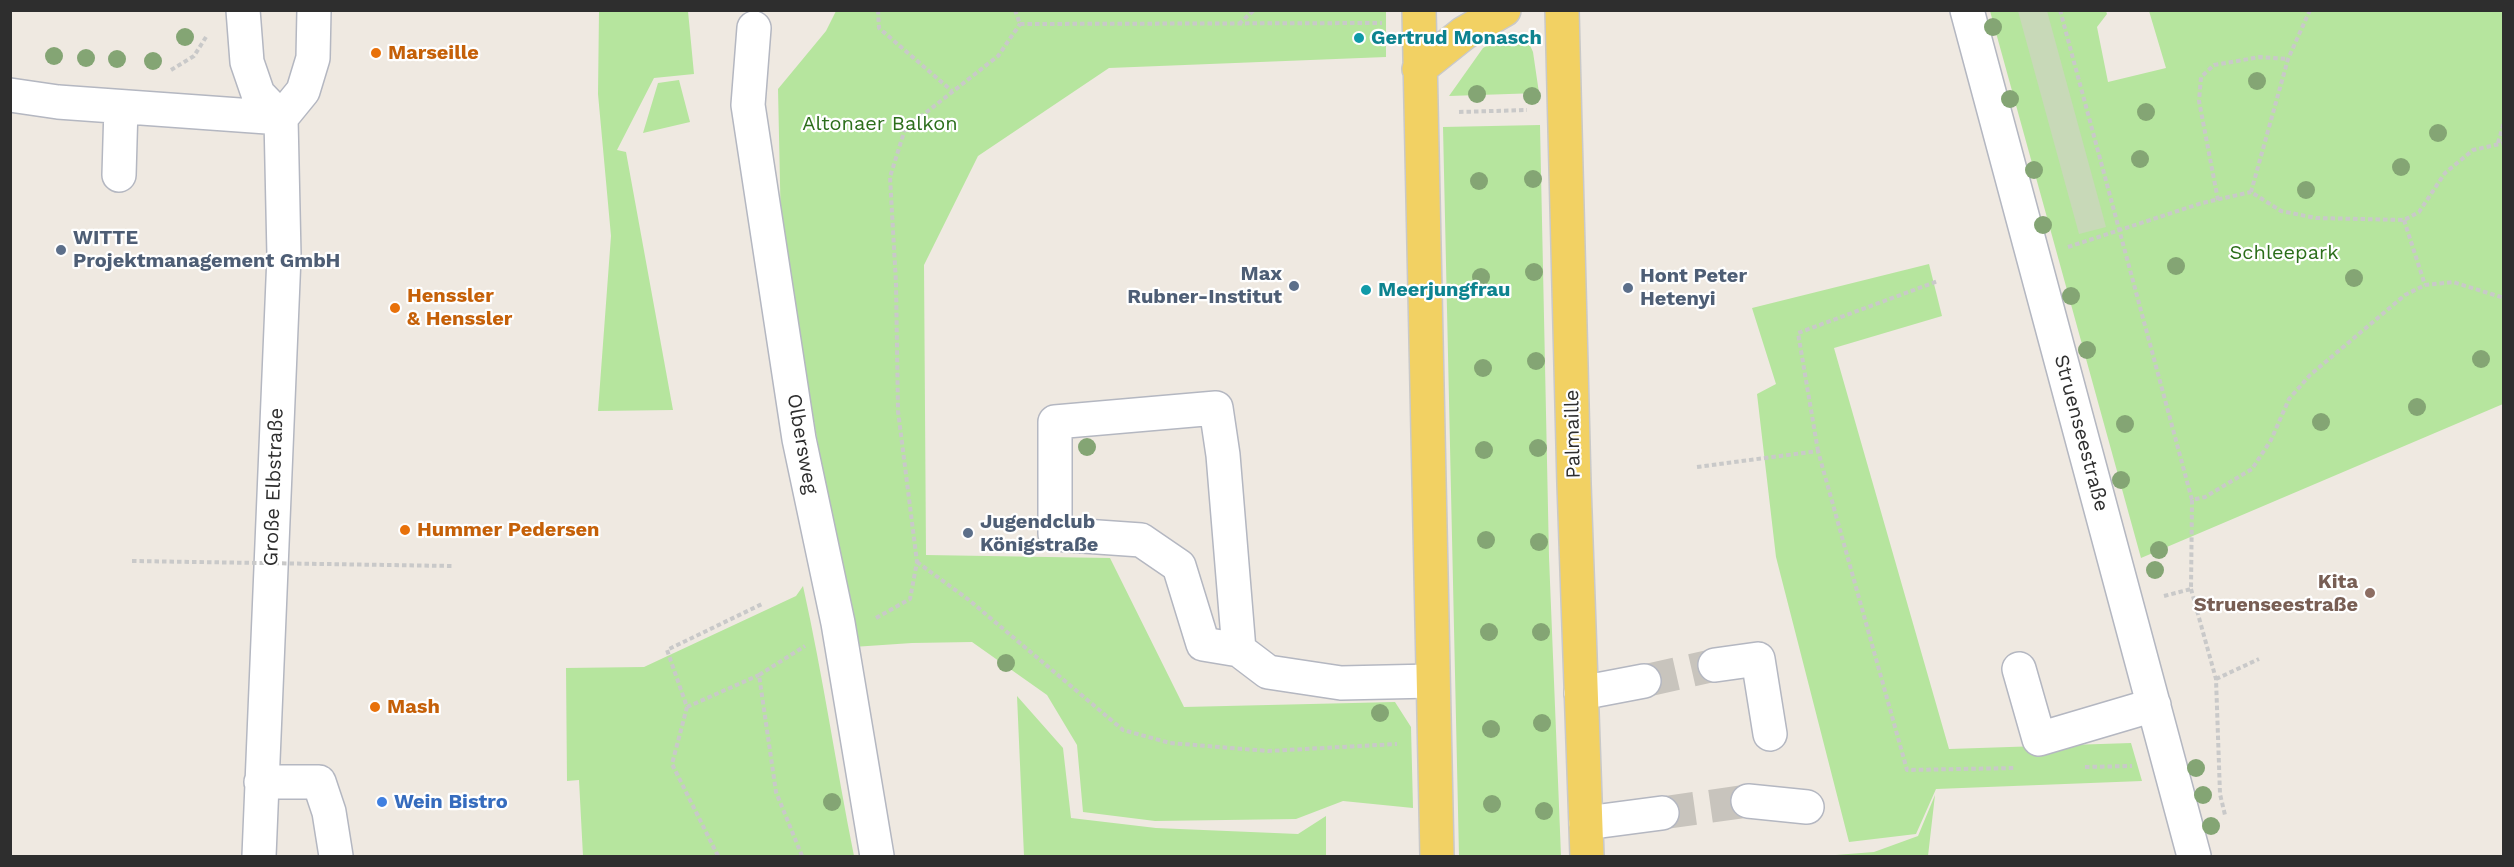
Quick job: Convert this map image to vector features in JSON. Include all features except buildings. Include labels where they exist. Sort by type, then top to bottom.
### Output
[{"type":"main road","points":[[1419,10],[1437,856]]},
{"type":"main road","points":[[1419,69],[1464,33],[1504,10]]},
{"type":"main road","name":"Palmaille","points":[[1562,10],[1587,856]]},
{"type":"street","points":[[243,10],[247,62],[258,94],[280,118]]},
{"type":"street","points":[[280,118],[303,91],[313,58],[314,10]]},
{"type":"street","name":"Struenseestraße","points":[[1967,10],[2194,856]]},
{"type":"street","name":"Olbersweg","points":[[754,28],[748,105],[826,632],[877,856]]},
{"type":"street","points":[[10,95],[58,102],[280,118]]},
{"type":"street","points":[[119,175],[121,107]]},
{"type":"street","name":"Große Elbstraße","points":[[259,856],[284,256],[280,118]]},
{"type":"street","points":[[1239,650],[1223,455],[1216,408],[1054,422],[1055,534],[1142,540],[1179,567],[1203,644],[1239,650],[1268,672],[1341,683],[1432,681]]},
{"type":"street","points":[[1715,664],[1758,659],[1770,734]]},
{"type":"street","points":[[2019,669],[2039,738],[2154,705]]},
{"type":"street","points":[[1581,693],[1644,681]]},
{"type":"street","points":[[261,782],[319,782],[329,812],[336,856]]},
{"type":"street","points":[[1748,801],[1807,807]]},
{"type":"street","points":[[1586,823],[1662,813]]},
{"type":"path","points":[[878,10],[879,28],[952,91]]},
{"type":"path","points":[[1016,10],[1020,24]]},
{"type":"path","points":[[1239,24],[1254,10]]},
{"type":"path","points":[[2060,10],[2192,500],[2191,589],[2216,679],[2220,794],[2227,825]]},
{"type":"path","points":[[2251,192],[2288,58],[2310,10]]},
{"type":"path","points":[[1020,24],[1366,22]]},
{"type":"path","points":[[687,706],[759,675],[826,632],[878,618],[910,599],[917,562],[898,411],[896,283],[890,177],[904,129],[998,56],[1020,24]]},
{"type":"path","points":[[154,109],[155,73],[174,70],[194,56],[210,31]]},
{"type":"path","points":[[2218,200],[2199,101],[2202,77],[2214,65],[2260,57],[2288,58]]},
{"type":"path","points":[[1454,112],[1529,110]]},
{"type":"path","points":[[2034,255],[2251,192],[2282,211],[2316,218],[2404,220],[2419,212],[2445,174],[2473,150],[2501,143],[2504,122]]},
{"type":"path","points":[[2404,220],[2425,285]]},
{"type":"path","points":[[1938,281],[1798,333],[1818,451],[1907,770],[2022,768]]},
{"type":"path","points":[[2192,500],[2205,497],[2253,469],[2271,440],[2289,399],[2310,375],[2404,295],[2425,285],[2453,282],[2504,298]]},
{"type":"path","points":[[1697,467],[1818,451]]},
{"type":"path","points":[[132,561],[452,566]]},
{"type":"path","points":[[917,562],[969,600],[1123,730],[1170,743],[1268,751],[1433,742]]},
{"type":"path","points":[[2127,606],[2191,589]]},
{"type":"path","points":[[718,856],[672,764],[687,706],[667,650],[762,604]]},
{"type":"path","points":[[2216,679],[2259,659]]},
{"type":"path","points":[[759,675],[776,792],[802,856]]},
{"type":"path","points":[[2080,767],[2137,766],[2167,756]]},
{"type":"green space","points":[[599,11],[688,11],[694,74],[654,78],[617,150],[626,152],[673,410],[598,411],[611,236],[598,94]]},
{"type":"green space","name":"Altonaer Balkon","points":[[836,11],[1386,11],[1386,57],[1109,68],[978,156],[924,265],[926,555],[1110,558],[1184,707],[1395,702],[1411,727],[1413,808],[1343,801],[1296,819],[1155,821],[1083,812],[1077,745],[1047,695],[972,642],[853,647],[781,230],[778,89],[826,31]]},
{"type":"green space","name":"Schleepark","points":[[1990,11],[2106,11],[2107,14],[2097,27],[2108,82],[2166,68],[2149,11],[2503,11],[2503,404],[2141,558]]},
{"type":"green space","points":[[2018,11],[2047,11],[2106,227],[2079,234]]},
{"type":"green space","points":[[1510,32],[1526,36],[1533,52],[1539,93],[1449,96],[1483,48]]},
{"type":"green space","points":[[679,80],[690,122],[643,133],[658,83]]},
{"type":"green space","points":[[1540,125],[1549,557],[1561,856],[1459,856],[1443,127]]},
{"type":"green space","points":[[1929,264],[1942,316],[1834,348],[1949,749],[2131,743],[2142,781],[1936,789],[1916,834],[1849,842],[1776,557],[1757,394],[1776,384],[1752,308]]},
{"type":"green space","points":[[803,586],[854,856],[583,856],[579,780],[567,781],[566,668],[644,667],[796,596]]},
{"type":"green space","points":[[1017,696],[1063,748],[1071,818],[1156,828],[1298,834],[1326,816],[1326,856],[1024,856]]},
{"type":"green space","points":[[1935,795],[1928,856],[1823,856],[1874,852],[1918,836]]},
{"type":"tunnel","points":[[1644,681],[1715,665]]},
{"type":"tunnel","points":[[1662,813],[1748,801]]},
{"type":"place","name":"Gertrud Monasch","points":[[1359,38]]},
{"type":"place","name":"Marseille","points":[[376,53]]},
{"type":"place","name":"WITTE Projektmanagement GmbH","points":[[61,250]]},
{"type":"place","name":"Max Rubner-Institut","points":[[1294,286]]},
{"type":"place","name":"Hont Peter Hetenyi","points":[[1628,288]]},
{"type":"place","name":"Meerjungfrau","points":[[1366,290]]},
{"type":"place","name":"Henssler & Henssler","points":[[395,308]]},
{"type":"place","name":"Hummer Pedersen","points":[[405,530]]},
{"type":"place","name":"Jugendclub Königstraße","points":[[968,533]]},
{"type":"place","name":"Kita Struenseestraße","points":[[2370,593]]},
{"type":"place","name":"Mash","points":[[375,707]]},
{"type":"place","name":"Wein Bistro","points":[[382,802]]}]
